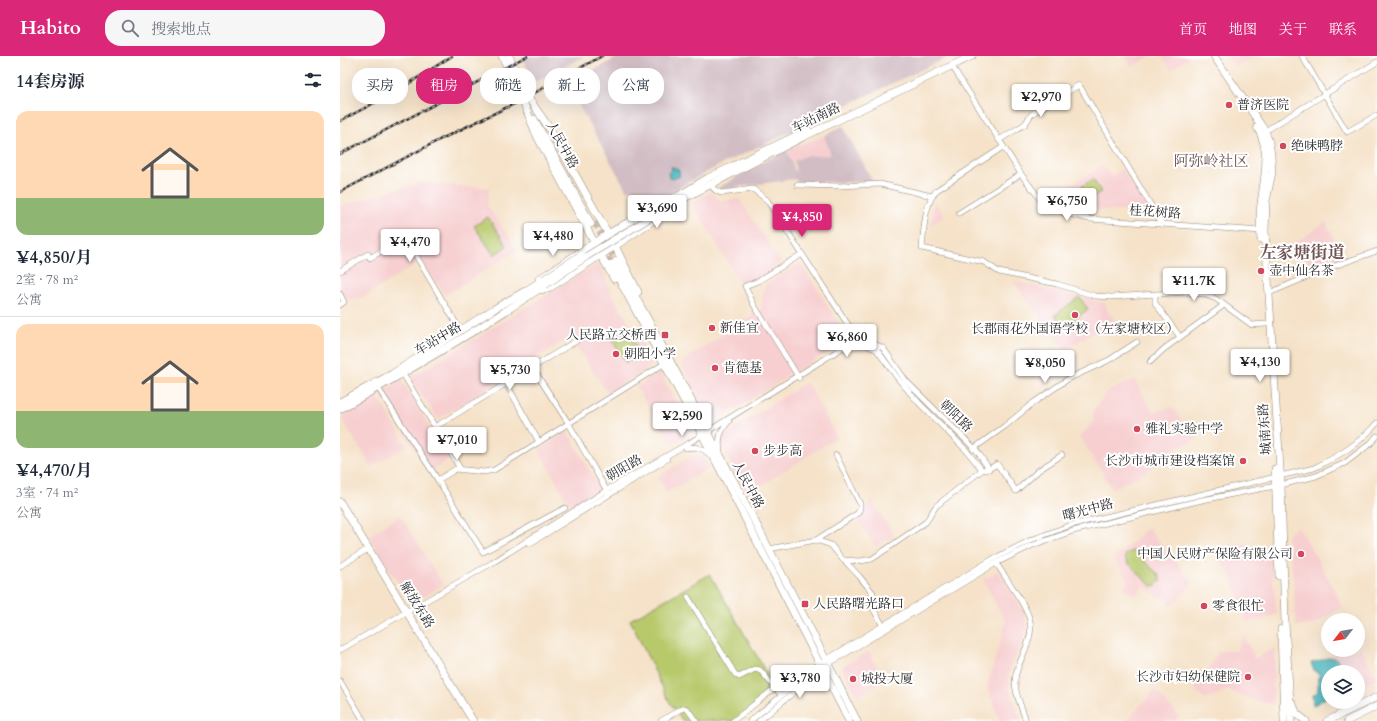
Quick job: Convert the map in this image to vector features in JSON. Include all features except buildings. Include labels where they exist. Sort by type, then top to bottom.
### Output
[{"type":"main road","name":"人民中路","points":[[502,56],[509,68]]},
{"type":"main road","name":"人民中路","points":[[509,56],[513,68]]},
{"type":"main road","name":"车站南路","points":[[545,282],[587,250],[671,203],[722,171],[793,136],[853,110],[962,56]]},
{"type":"main road","name":"车站南路","points":[[684,195],[710,184],[805,136],[972,56]]},
{"type":"main road","name":"城南东路","points":[[1208,56],[1260,133],[1266,154],[1267,166],[1261,203],[1269,293],[1278,476],[1283,721]]},
{"type":"main road","name":"城南东路","points":[[1214,56],[1264,131],[1271,150],[1272,166],[1265,206],[1263,231],[1266,324],[1278,476]]},
{"type":"main road","points":[[526,104],[537,136],[601,255],[662,365],[676,378]]},
{"type":"main road","name":"人民中路","points":[[528,104],[593,223]]},
{"type":"main road","points":[[531,104],[548,126],[615,246],[670,356],[676,378]]},
{"type":"main road","points":[[528,293],[542,276],[594,242],[663,202],[684,195]]},
{"type":"main road","points":[[528,293],[551,286],[601,255],[684,195]]},
{"type":"main road","name":"人民中路","points":[[614,263],[676,378],[824,664],[856,721]]},
{"type":"main road","name":"车站中路","points":[[340,409],[403,374],[498,316],[545,282]]},
{"type":"main road","name":"车站中路","points":[[340,402],[392,374],[494,309],[528,293]]},
{"type":"main road","name":"人民中路","points":[[718,460],[769,549],[824,664],[848,721]]},
{"type":"main road","name":"城南东路","points":[[1278,485],[1291,721]]},
{"type":"main road","name":"解放东路","points":[[340,502],[366,550]]},
{"type":"main road","name":"解放东路","points":[[340,511],[474,721]]},
{"type":"main road","name":"解放东路","points":[[406,614],[468,721]]},
{"type":"main road","points":[[1289,696],[1297,714],[1306,721]]},
{"type":"main road","points":[[1327,721],[1377,697]]},
{"type":"main road","points":[[1347,721],[1377,706]]},
{"type":"street","points":[[1302,56],[1347,132],[1377,115]]},
{"type":"street","points":[[1264,131],[1377,62]]},
{"type":"street","name":"桂花树路","points":[[952,66],[1021,174],[1040,199],[1062,212],[1089,220],[1263,231]]},
{"type":"street","points":[[999,140],[1025,124],[1031,115],[1036,111],[1079,86],[1162,224]]},
{"type":"street","points":[[1003,147],[937,190],[932,196],[927,214],[922,248],[984,262],[999,272],[1057,284],[1095,296],[1111,297],[1187,292],[1204,294],[1216,299],[1252,324],[1266,324]]},
{"type":"street","points":[[959,213],[1021,174]]},
{"type":"street","points":[[710,184],[715,190],[721,193],[752,189],[767,200],[858,340]]},
{"type":"street","points":[[797,185],[840,186],[880,184],[932,196]]},
{"type":"street","points":[[340,271],[368,254],[370,258],[405,237],[460,330]]},
{"type":"street","points":[[1269,293],[1326,269],[1377,251]]},
{"type":"street","points":[[799,376],[754,305],[745,286],[758,281],[802,254]]},
{"type":"street","points":[[340,294],[344,302],[340,305]]},
{"type":"street","points":[[1155,294],[1155,303],[1180,337]]},
{"type":"street","points":[[1150,362],[1180,337],[1224,305]]},
{"type":"street","name":"朝阳路","points":[[340,652],[494,566],[608,492],[858,340],[860,337],[883,348],[906,382],[975,449],[989,469]]},
{"type":"street","name":"朝阳路","points":[[858,340],[877,350],[899,380],[966,450],[982,470]]},
{"type":"street","points":[[435,427],[576,341]]},
{"type":"street","points":[[966,450],[975,449],[1033,404],[1074,375],[1109,360],[1137,342]]},
{"type":"street","points":[[438,480],[456,469],[484,472],[494,470],[662,365]]},
{"type":"street","points":[[532,367],[569,424],[608,492]]},
{"type":"street","points":[[403,374],[461,470]]},
{"type":"street","name":"朝阳路","points":[[608,492],[686,448],[705,434],[729,421],[799,376]]},
{"type":"street","points":[[506,383],[539,442]]},
{"type":"street","points":[[378,388],[483,552],[565,508]]},
{"type":"street","points":[[718,460],[719,436],[729,421]]},
{"type":"street","name":"曙光中路","points":[[824,664],[993,559],[1031,540],[1071,525],[1201,493],[1314,468],[1340,455],[1366,436],[1377,423]]},
{"type":"street","name":"曙光中路","points":[[824,664],[996,563],[1033,545],[1073,530],[1202,500],[1316,476],[1345,462],[1371,443],[1377,436]]},
{"type":"street","points":[[686,448],[693,446],[699,447],[718,460]]},
{"type":"street","points":[[769,549],[816,540],[858,513],[860,504],[836,455]]},
{"type":"street","points":[[843,560],[860,561],[872,559],[926,522],[936,506],[982,470],[989,469],[997,464],[1016,491],[1039,470],[1062,455]]},
{"type":"street","points":[[816,540],[830,545],[873,593],[871,596],[873,599],[870,602],[883,626]]},
{"type":"street","points":[[340,566],[366,550]]},
{"type":"street","points":[[996,563],[1027,611],[1031,622],[1030,634],[1015,675],[1015,687],[1026,721]]},
{"type":"street","points":[[688,597],[735,674],[739,677],[755,669],[760,670],[781,695]]},
{"type":"street","points":[[750,721],[781,695],[824,664]]},
{"type":"street","points":[[759,721],[824,664]]},
{"type":"street","points":[[340,682],[364,721]]},
{"type":"street","points":[[733,721],[775,688]]},
{"type":"street","points":[[661,721],[685,708],[696,721]]},
{"type":"shaded area","points":[[521,56],[584,56],[561,68],[544,68],[544,77],[536,81],[536,68],[527,68]]},
{"type":"shaded area","points":[[620,56],[950,56],[716,167],[643,208],[632,189],[627,191],[578,104],[600,104],[600,68],[598,68]]},
{"type":"shaded area","points":[[1125,56],[1151,56],[1132,67]]},
{"type":"shaded area","points":[[1162,56],[1188,56],[1189,58],[1171,70]]},
{"type":"shaded area","points":[[1227,56],[1256,56],[1235,67]]},
{"type":"shaded area","points":[[843,126],[873,182],[797,182],[796,179],[715,190],[786,149],[796,173],[794,161],[805,156],[831,155],[824,136]]},
{"type":"shaded area","points":[[824,136],[831,155],[805,156],[792,162],[786,149]]},
{"type":"shaded area","points":[[1102,166],[1110,176],[1123,169],[1148,210],[1114,211],[1076,207],[1055,194]]},
{"type":"shaded area","points":[[418,183],[489,188],[487,205],[518,250],[445,295],[421,261],[362,298],[346,300],[340,303],[340,206]]},
{"type":"shaded area","points":[[710,192],[722,201],[739,199],[781,262],[744,289],[692,203]]},
{"type":"shaded area","points":[[935,200],[944,216],[931,225]]},
{"type":"shaded area","points":[[1326,222],[1344,258],[1314,269],[1297,242]]},
{"type":"shaded area","points":[[599,263],[613,297],[655,363],[608,393],[570,337],[438,419],[410,378]]},
{"type":"shaded area","points":[[801,263],[849,339],[711,424],[681,363],[761,309],[765,285]]},
{"type":"shaded area","name":"长郡雨花外国语学校（左家塘校区）","points":[[1013,281],[1105,303],[1107,310],[1114,320],[1065,350]]},
{"type":"shaded area","points":[[660,372],[692,433],[673,444],[636,387]]},
{"type":"shaded area","name":"雅礼实验中学","points":[[1134,379],[1153,412],[1172,407],[1197,440],[1176,448],[1143,474],[1112,488],[1080,438],[1093,421],[1093,411],[1107,392]]},
{"type":"shaded area","points":[[401,380],[449,459],[430,472],[379,392]]},
{"type":"shaded area","points":[[807,382],[837,437],[747,495],[717,439]]},
{"type":"shaded area","points":[[377,396],[407,446],[371,467],[341,417]]},
{"type":"shaded area","points":[[567,431],[600,488],[570,506],[539,450]]},
{"type":"shaded area","points":[[698,452],[711,467],[666,493],[658,477]]},
{"type":"shaded area","points":[[871,500],[895,536],[875,546],[857,519]]},
{"type":"shaded area","points":[[400,515],[443,585],[411,604],[369,536]]},
{"type":"shaded area","points":[[1298,527],[1343,607],[1333,613],[1321,613],[1321,620],[1313,625],[1296,626],[1293,574],[1287,534]]},
{"type":"shaded area","points":[[1148,528],[1193,583],[1172,605],[1143,586],[1136,596],[1124,589],[1127,579],[1114,558]]},
{"type":"shaded area","points":[[1231,543],[1270,549],[1277,615],[1248,623],[1232,580],[1219,556]]},
{"type":"shaded area","points":[[998,571],[1024,612],[1027,628],[1009,674],[1010,689],[1021,721],[1000,721],[987,687],[1006,622],[983,580]]},
{"type":"shaded area","points":[[1243,636],[1255,658],[1275,648],[1273,704],[1253,700],[1227,690],[1205,700],[1195,689],[1205,676],[1219,651],[1236,651]]},
{"type":"shaded area","points":[[869,651],[884,681],[857,696],[842,667]]},
{"type":"shaded area","points":[[1365,656],[1377,679],[1365,683],[1365,665],[1340,665],[1337,659],[1331,657],[1365,657]]},
{"type":"shaded area","points":[[1155,690],[1179,716],[1175,721],[1126,721]]},
{"type":"green space","points":[[1093,179],[1101,192],[1087,201],[1079,188]]},
{"type":"green space","points":[[488,217],[507,246],[494,255],[474,226]]},
{"type":"green space","points":[[1079,297],[1088,309],[1064,328],[1055,315]]},
{"type":"green space","points":[[626,329],[641,354],[626,363],[611,338]]},
{"type":"green space","points":[[1134,551],[1160,576],[1160,582],[1157,585],[1151,586],[1127,562],[1125,558],[1126,554]]},
{"type":"green space","points":[[710,574],[775,688],[736,721],[683,721],[670,703],[630,620]]},
{"type":"water","points":[[671,167],[678,170],[679,177],[674,179],[669,178],[668,173],[672,169]]},
{"type":"water","points":[[1331,657],[1337,659],[1340,665],[1321,665],[1321,701],[1313,705],[1312,695],[1317,693],[1318,680],[1320,676],[1314,671],[1311,663]]},
{"type":"tunnel","points":[[595,222],[616,261]]},
{"type":"tunnel","points":[[603,248],[611,264]]},
{"type":"railway","points":[[340,121],[397,91],[452,56]]},
{"type":"railway","points":[[340,154],[527,56]]},
{"type":"railway","points":[[340,192],[441,139],[516,103],[602,56]]},
{"type":"place","name":"普济医院","points":[[1229,105]]},
{"type":"place","name":"绝味鸭脖","points":[[1283,146]]},
{"type":"place","name":"壶中仙名茶","points":[[1261,271]]},
{"type":"place","name":"长郡雨花外国语学校（左家塘校区）","points":[[1075,315]]},
{"type":"place","name":"新佳宜","points":[[712,328]]},
{"type":"place","name":"人民路立交桥西","points":[[665,335]]},
{"type":"place","name":"朝阳小学","points":[[616,354]]},
{"type":"place","name":"肯德基","points":[[715,368]]},
{"type":"place","name":"雅礼实验中学","points":[[1137,429]]},
{"type":"place","name":"步步高","points":[[755,451]]},
{"type":"place","name":"长沙市城市建设档案馆","points":[[1243,461]]},
{"type":"place","name":"中国人民财产保险有限公司","points":[[1301,554]]},
{"type":"place","name":"人民路曙光路口","points":[[805,604]]},
{"type":"place","name":"零食很忙","points":[[1204,606]]},
{"type":"place","name":"长沙市妇幼保健院","points":[[1248,677]]},
{"type":"place","name":"城投大厦","points":[[853,679]]},
{"type":"district","name":"阿弥岭社区","points":[[1211,161]]},
{"type":"district","name":"左家塘街道","points":[[1302,252]]}]
